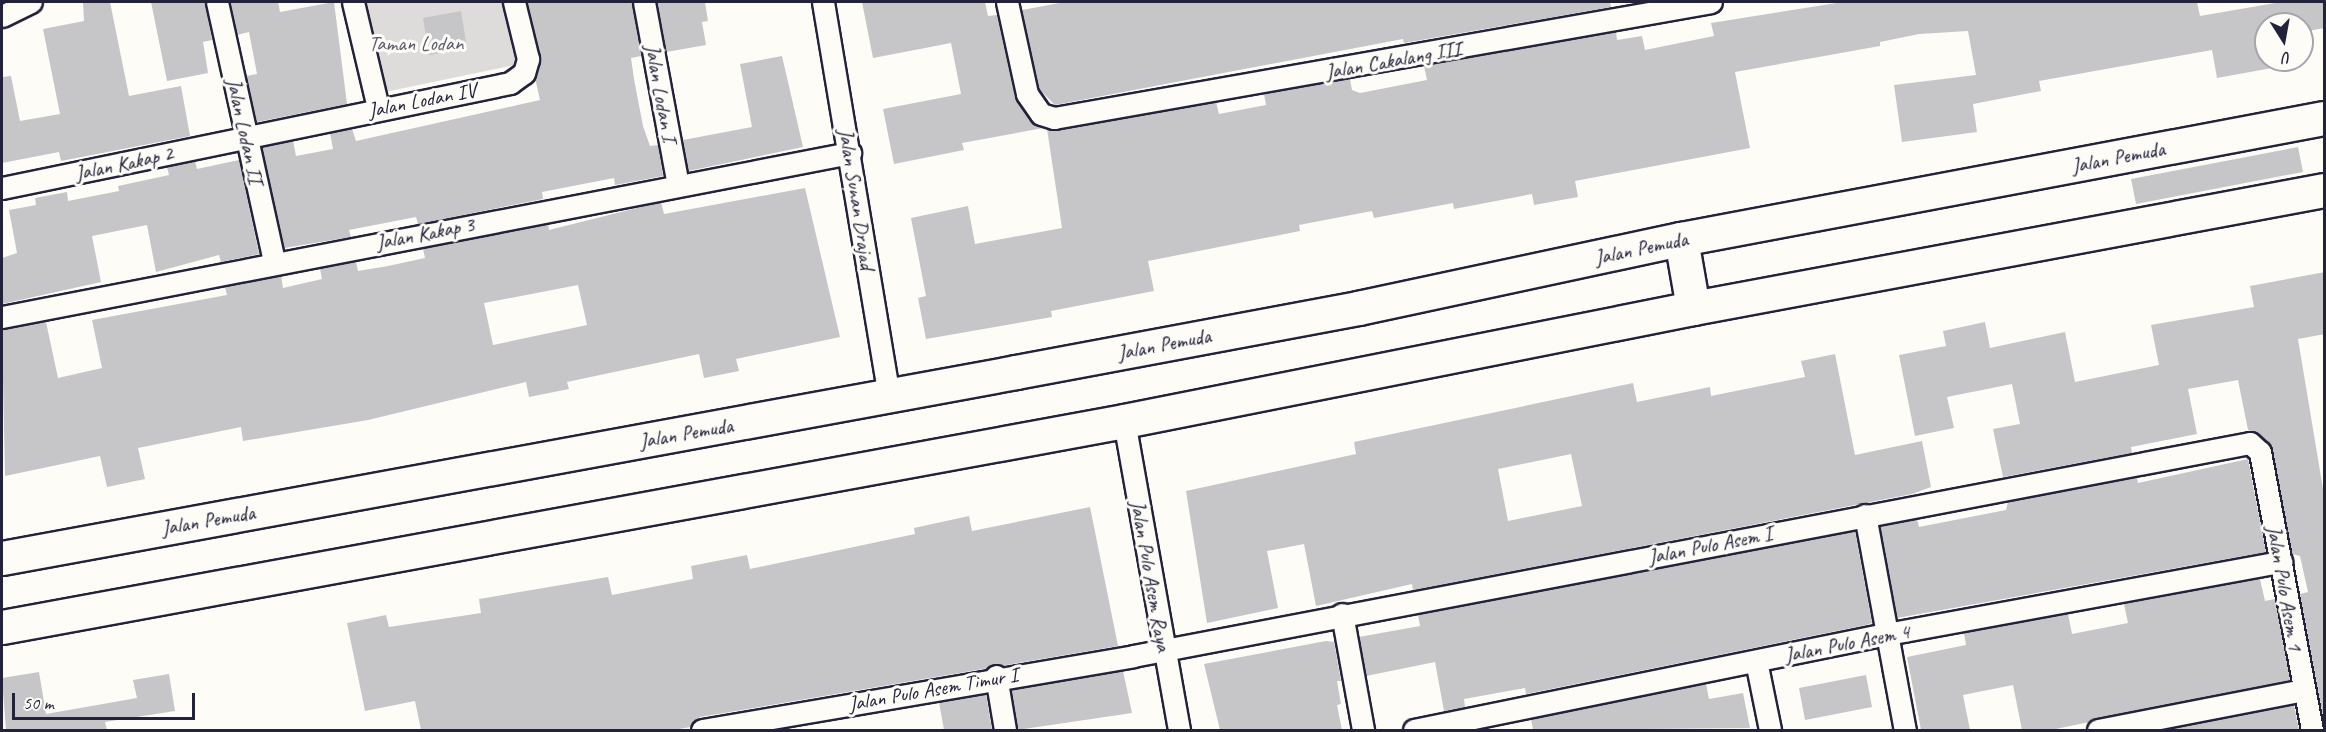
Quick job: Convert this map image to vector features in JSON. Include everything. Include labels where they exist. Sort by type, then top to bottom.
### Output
[{"type":"main road","name":"Jalan Pemuda","points":[[2,558],[1358,308],[1681,239],[2325,118]]},
{"type":"main road","points":[[2,627],[1124,421],[1693,308],[2325,190]]},
{"type":"main road","points":[[1681,239],[1693,308]]},
{"type":"street","points":[[2,16],[31,2]]},
{"type":"street","name":"Jalan Lodan II","points":[[217,2],[274,261]]},
{"type":"street","points":[[353,2],[378,108]]},
{"type":"street","name":"Jalan Lodan IV","points":[[246,137],[519,79],[528,59],[514,2]]},
{"type":"street","name":"Jalan Lodan I","points":[[644,2],[678,185]]},
{"type":"street","name":"Jalan Sunan Drajad","points":[[823,2],[889,396]]},
{"type":"street","name":"Jalan Cakalang III","points":[[1008,2],[1032,104],[1054,118],[1075,118],[1670,6],[1712,2]]},
{"type":"street","name":"Jalan Kakap 2","points":[[2,188],[246,137]]},
{"type":"street","name":"Jalan Kakap 3","points":[[2,317],[274,261],[850,153]]},
{"type":"street","name":"Jalan Pulo Asem Raya","points":[[1124,421],[1179,730]]},
{"type":"street","name":"Jalan Pulo Asem I","points":[[1164,650],[1341,614],[1865,515],[2250,443],[2257,445]]},
{"type":"street","name":"Jalan Pulo Asem 1","points":[[2257,445],[2312,730]]},
{"type":"street","points":[[1865,515],[1905,730]]},
{"type":"street","name":"Jalan Pulo Asem 4","points":[[1414,730],[1887,634],[2281,562]]},
{"type":"street","points":[[1341,614],[1363,730]]},
{"type":"street","name":"Jalan Pulo Asem Timur I","points":[[702,730],[996,676],[1164,650]]},
{"type":"street","points":[[1756,661],[1770,730]]},
{"type":"street","points":[[996,676],[1005,730]]},
{"type":"street","points":[[2098,730],[2304,690]]},
{"type":"green space","name":"Taman Lodan","points":[[364,2],[506,2],[519,64],[385,92]]},
{"type":"building","points":[[83,2],[110,2],[129,96],[181,86],[190,136],[61,161],[59,152],[2,163],[2,77],[11,76],[20,121],[60,114],[43,29],[84,21]]},
{"type":"building","points":[[151,2],[205,2],[212,40],[203,42],[208,73],[167,81]]},
{"type":"building","points":[[230,2],[278,2],[280,12],[334,2],[347,104],[257,122],[246,76],[257,74],[249,32],[237,35]]},
{"type":"building","points":[[632,2],[641,56],[631,58],[634,79],[643,126],[650,146],[658,145],[663,176],[615,185],[614,178],[542,192],[543,199],[418,224],[416,217],[349,230],[351,237],[284,248],[262,147],[293,141],[296,156],[333,149],[330,133],[352,129],[356,141],[540,100],[535,78],[540,57],[527,3]]},
{"type":"building","points":[[657,2],[705,2],[708,21],[702,22],[706,45],[666,52]]},
{"type":"building","points":[[862,2],[985,2],[988,16],[997,15],[1016,101],[1031,122],[1043,128],[962,143],[964,150],[894,164],[883,109],[961,94],[951,43],[873,58]]},
{"type":"building","points":[[1065,2],[1610,2],[1611,7],[1404,43],[1403,39],[1055,105],[1039,89],[1022,10]]},
{"type":"building","points":[[1843,2],[2197,2],[2200,16],[2281,2],[2325,2],[2325,28],[2314,30],[2314,12],[2254,12],[2254,71],[2217,78],[2212,50],[2039,81],[2041,91],[1973,104],[1977,132],[1902,142],[1894,85],[1976,75],[1968,31],[1919,34],[1880,42],[1880,46],[1735,72],[1750,148],[1575,181],[1578,197],[1534,205],[1532,194],[1454,209],[1453,203],[1374,218],[1372,211],[1299,225],[1300,231],[1148,261],[1154,291],[1051,311],[1052,317],[926,339],[918,298],[926,296],[911,218],[968,206],[975,244],[1062,228],[1047,129],[1216,102],[1219,114],[1266,105],[1264,94],[1350,79],[1352,90],[1360,93],[1427,80],[1424,66],[1616,32],[1617,40],[1642,36],[1645,50],[1714,36],[1711,23]]},
{"type":"building","points":[[461,11],[467,48],[429,55],[423,18]]},
{"type":"building","points":[[782,56],[803,147],[688,171],[683,140],[752,127],[740,64]]},
{"type":"building","points":[[2298,147],[2303,172],[2136,204],[2131,179]]},
{"type":"building","points":[[239,160],[259,254],[221,262],[219,255],[156,272],[147,225],[92,236],[101,282],[2,304],[2,258],[17,253],[9,210],[36,205],[35,198],[67,192],[68,201],[119,191],[118,186],[169,175],[167,167],[195,161],[197,169]]},
{"type":"building","points":[[805,188],[840,337],[736,359],[739,371],[704,378],[699,354],[567,382],[569,389],[529,397],[526,382],[368,420],[243,441],[241,427],[138,448],[145,479],[107,487],[100,456],[5,476],[2,329],[46,322],[58,378],[102,368],[92,320],[227,295],[225,287],[281,276],[283,288],[322,279],[320,269],[356,262],[358,271],[388,266],[425,258],[423,249],[548,224],[549,230],[661,202],[664,214]],"holes":[[[578,285],[587,325],[493,345],[484,303]]]},
{"type":"building","points":[[2325,272],[2325,334],[2298,339],[2325,501],[2325,727],[2300,594],[2308,592],[2300,556],[2292,554],[2272,449],[2259,434],[2248,430],[2238,380],[2188,389],[2197,434],[2131,447],[2132,453],[2003,477],[1993,429],[2020,424],[2012,384],[1947,397],[1954,428],[1915,436],[1899,355],[1946,346],[1943,331],[1985,322],[1990,348],[2065,332],[2075,382],[2159,365],[2151,325],[2254,307],[2250,286]]},
{"type":"building","points":[[1835,354],[1855,455],[1922,441],[1931,487],[1912,494],[1413,590],[1412,584],[1316,606],[1304,544],[1267,551],[1278,608],[1207,623],[1186,491],[1356,454],[1354,442],[1633,383],[1637,402],[1710,387],[1711,396],[1805,377],[1801,361]],"holes":[[[1571,454],[1582,506],[1508,521],[1498,469]]]},
{"type":"building","points":[[2248,459],[2266,552],[1897,618],[1880,527],[1917,519],[1919,527],[2006,510],[2008,502],[2137,478],[2138,483]]},
{"type":"building","points":[[1090,507],[1118,646],[700,717],[690,727],[674,730],[421,730],[415,701],[365,711],[347,623],[386,615],[389,627],[481,613],[479,599],[608,577],[612,595],[693,579],[691,566],[747,555],[750,569],[915,534],[914,528],[969,516],[972,531]]},
{"type":"building","points":[[1855,531],[1872,623],[1866,625],[1526,694],[1525,688],[1464,699],[1465,707],[1444,711],[1435,662],[1366,676],[1359,637],[1420,626],[1418,615]]},
{"type":"building","points":[[2260,579],[2265,601],[2275,599],[2290,680],[2051,730],[2022,730],[2013,685],[1963,695],[1970,730],[1921,730],[1907,657],[1966,645],[1964,633],[2068,614],[2072,634],[2128,623],[2124,604]]},
{"type":"building","points":[[1326,641],[1334,642],[1341,681],[1337,681],[1341,704],[1337,705],[1342,730],[1220,730],[1204,664]]},
{"type":"building","points":[[1123,671],[1132,713],[1017,730],[1011,690]]},
{"type":"building","points":[[39,672],[46,714],[137,698],[133,680],[169,674],[175,711],[105,722],[107,730],[6,730],[2,678]]},
{"type":"building","points":[[1866,675],[1872,707],[1805,720],[1799,688]]},
{"type":"building","points":[[1706,684],[1709,699],[1743,693],[1750,728],[1533,730],[1531,719]]},
{"type":"building","points":[[986,694],[992,730],[944,730],[939,702]]},
{"type":"building","points":[[2294,705],[2299,730],[2162,730]]}]
